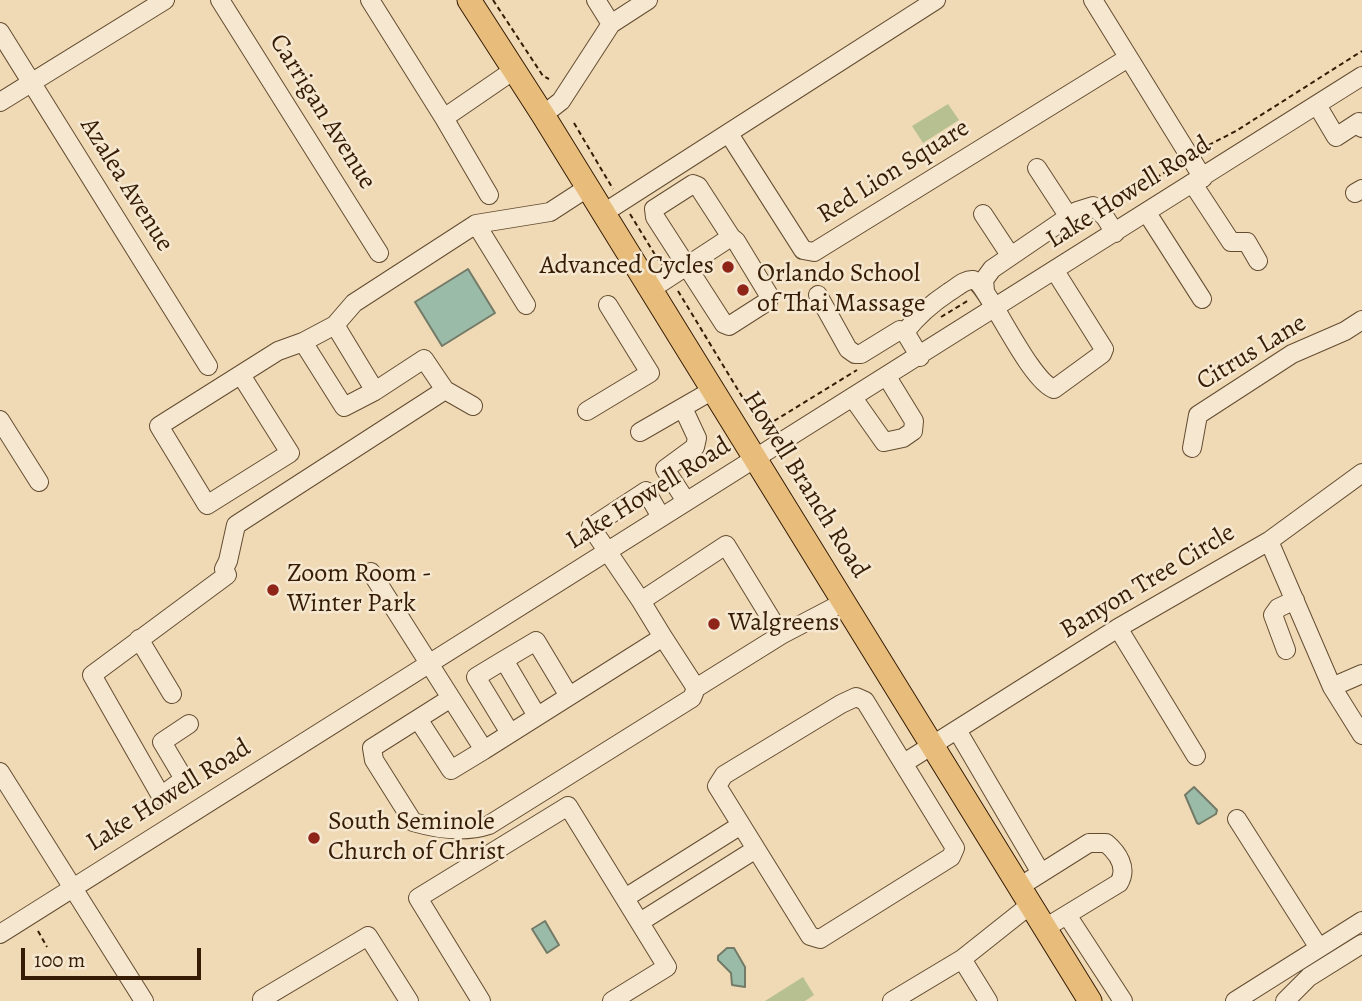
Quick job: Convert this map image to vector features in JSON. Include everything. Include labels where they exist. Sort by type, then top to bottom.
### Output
[{"type":"main road","name":"Howell Branch Road","points":[[469,0],[543,114],[602,214],[756,458],[1090,1001]]},
{"type":"street","points":[[0,102],[165,0]]},
{"type":"street","name":"Carrigan Avenue","points":[[220,0],[379,253]]},
{"type":"street","points":[[370,0],[489,195]]},
{"type":"street","points":[[596,0],[611,24]]},
{"type":"street","points":[[543,114],[561,100],[611,24],[648,0]]},
{"type":"street","points":[[602,214],[936,0]]},
{"type":"street","points":[[1093,0],[1231,242],[1247,242],[1258,261]]},
{"type":"street","name":"Azalea Avenue","points":[[0,32],[208,366]]},
{"type":"street","name":"Red Lion Square","points":[[729,134],[803,250],[814,252],[1128,58]]},
{"type":"street","points":[[444,118],[514,70]]},
{"type":"street","name":"Lake Howell Road","points":[[0,934],[919,357],[1003,323],[1063,283],[1115,233],[1362,76]]},
{"type":"street","points":[[1317,105],[1336,137],[1359,122],[1362,128]]},
{"type":"street","points":[[1037,167],[1069,217]]},
{"type":"street","points":[[694,184],[702,191],[731,237],[768,291],[768,301],[729,326],[724,324],[655,217],[654,209],[694,184]]},
{"type":"street","points":[[241,375],[290,453],[207,505],[159,426],[278,351],[303,342],[335,325],[354,303],[476,225],[550,212],[587,188]]},
{"type":"street","points":[[980,293],[984,280],[992,269],[1010,255],[1069,217],[1093,206],[1105,217],[1115,233]]},
{"type":"street","points":[[1147,213],[1202,299]]},
{"type":"street","points":[[983,214],[1010,255]]},
{"type":"street","points":[[476,225],[526,305]]},
{"type":"street","points":[[650,290],[731,237]]},
{"type":"street","points":[[905,332],[920,312],[965,282],[974,280],[981,284],[980,293],[1035,371],[1054,389],[1102,354],[1104,349],[1063,283]]},
{"type":"street","points":[[818,295],[848,349],[855,354],[861,354],[900,330],[905,332],[919,357]]},
{"type":"street","points":[[587,411],[650,373],[608,305]]},
{"type":"street","name":"Citrus Lane","points":[[1192,448],[1198,415],[1292,354],[1345,331],[1362,320]]},
{"type":"street","points":[[335,325],[375,391]]},
{"type":"street","points":[[303,342],[344,407],[375,391],[424,359],[445,390],[473,406]]},
{"type":"street","points":[[853,398],[884,442],[904,438],[914,431],[914,421],[887,377]]},
{"type":"street","points":[[189,724],[162,742],[184,779],[161,796],[92,674],[227,575],[224,569],[236,525],[445,390]]},
{"type":"street","points":[[640,432],[713,390]]},
{"type":"street","points":[[683,408],[697,438],[695,447],[665,469],[687,501]]},
{"type":"street","points":[[0,419],[39,482]]},
{"type":"street","name":"Banyon Tree Circle","points":[[904,763],[1118,628],[1269,541],[1362,473]]},
{"type":"street","points":[[661,517],[646,491],[591,527],[696,688]]},
{"type":"street","points":[[1269,541],[1332,687],[1362,735]]},
{"type":"street","points":[[641,601],[726,545],[781,635]]},
{"type":"street","points":[[371,572],[484,750]]},
{"type":"street","points":[[1286,650],[1273,615],[1278,608],[1295,600]]},
{"type":"street","points":[[451,698],[372,748],[374,760],[413,822],[431,828],[476,830],[489,825],[692,698],[696,688],[781,635],[844,602]]},
{"type":"street","points":[[1118,628],[1196,757]]},
{"type":"street","points":[[418,719],[451,770],[663,637]]},
{"type":"street","points":[[139,639],[172,694]]},
{"type":"street","points":[[510,733],[476,677],[536,640],[569,696]]},
{"type":"street","points":[[504,660],[537,716]]},
{"type":"street","points":[[1332,687],[1362,674]]},
{"type":"street","points":[[856,697],[865,701],[904,763],[955,848],[951,857],[820,939],[810,936],[717,786],[723,775],[856,697]]},
{"type":"street","points":[[957,730],[1041,873]]},
{"type":"street","points":[[0,772],[144,1001]]},
{"type":"street","points":[[481,1001],[418,898],[568,806],[667,967],[612,1001]]},
{"type":"street","points":[[1237,819],[1319,948]]},
{"type":"street","points":[[625,898],[741,825]]},
{"type":"street","points":[[892,1001],[961,959],[1025,896],[1041,873],[1089,843],[1099,841],[1112,848],[1124,869],[1119,883],[1045,928]]},
{"type":"street","points":[[640,922],[756,849]]},
{"type":"street","points":[[1067,915],[1123,1001]]},
{"type":"street","points":[[1235,1001],[1362,921]]},
{"type":"street","points":[[264,1001],[262,999],[368,936],[409,1001]]},
{"type":"street","points":[[1285,1001],[1309,977],[1362,944]]},
{"type":"street","points":[[961,959],[988,1001]]},
{"type":"path","points":[[493,0],[543,76],[549,79]]},
{"type":"path","points":[[1198,151],[1236,131],[1362,51]]},
{"type":"path","points":[[1113,212],[1116,204],[1186,159]]},
{"type":"path","points":[[936,321],[980,293]]},
{"type":"path","points":[[764,424],[774,421],[866,364]]},
{"type":"path","points":[[38,931],[47,947]]},
{"type":"green space","points":[[948,104],[959,120],[923,143],[912,126]]},
{"type":"green space","points":[[803,977],[814,995],[805,1001],[765,1001]]},
{"type":"shaded area","points":[[468,269],[495,313],[442,346],[415,302]]},
{"type":"shaded area","points":[[1194,787],[1217,810],[1216,814],[1199,824],[1185,795]]},
{"type":"shaded area","points":[[545,921],[559,945],[547,953],[532,929]]},
{"type":"shaded area","points":[[727,948],[734,948],[745,967],[745,987],[732,985],[731,973],[718,960],[718,956]]},
{"type":"place","name":"Advanced Cycles","points":[[728,267]]},
{"type":"place","name":"Orlando School of Thai Massage","points":[[743,290]]},
{"type":"place","name":"Zoom Room - Winter Park","points":[[273,590]]},
{"type":"place","name":"Walgreens","points":[[714,624]]},
{"type":"place","name":"South Seminole Church of Christ","points":[[314,838]]}]
